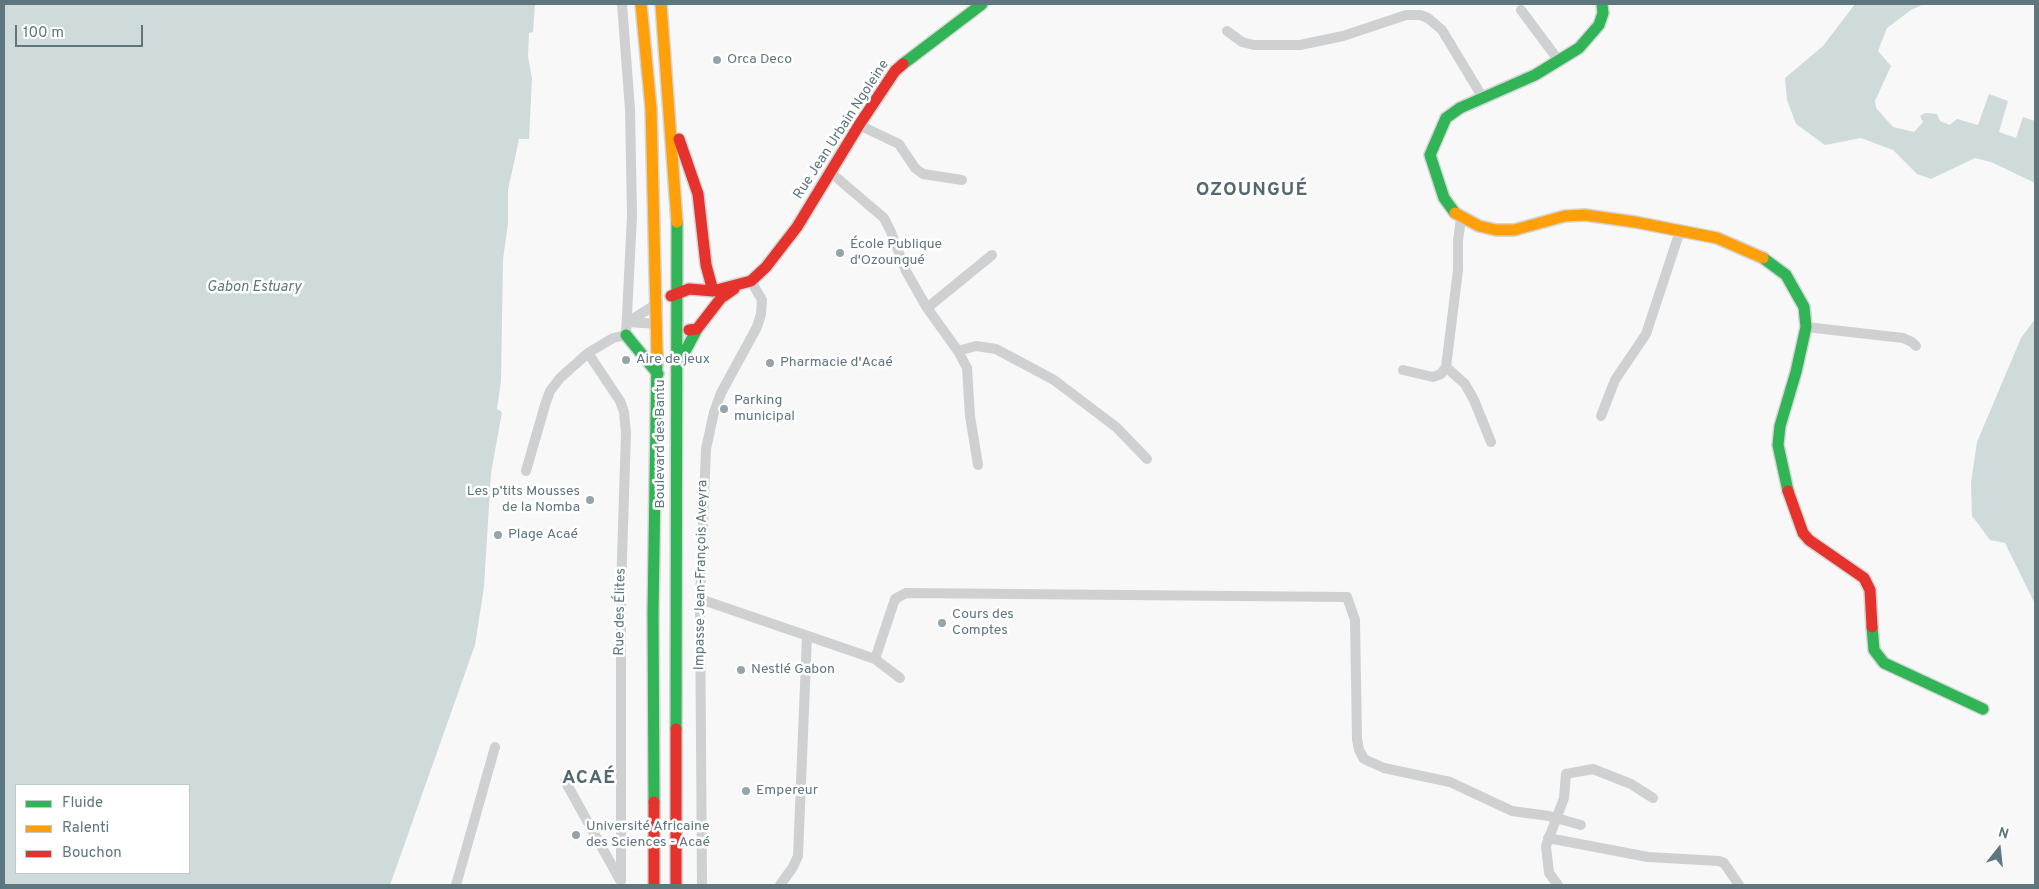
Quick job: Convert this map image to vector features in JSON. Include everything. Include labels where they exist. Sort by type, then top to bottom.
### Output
[{"type":"main road","name":"Boulevard des Bantu","points":[[641,4],[651,108],[658,303],[653,613],[654,885]]},
{"type":"main road","name":"Boulevard des Bantu","points":[[661,4],[677,205],[676,885]]},
{"type":"main road","name":"Rue Jean Urbain Ngoleine","points":[[676,369],[697,329],[722,298],[766,267],[787,242],[859,125],[895,71],[905,60],[982,4]]},
{"type":"main road","points":[[1602,4],[1603,13],[1594,33],[1579,48],[1535,75],[1452,112],[1446,118],[1430,155],[1444,198],[1451,210],[1461,218],[1479,226],[1496,230],[1514,230],[1565,216],[1584,214],[1717,238],[1769,261],[1786,275],[1804,307],[1806,327],[1796,372],[1782,419],[1778,445],[1784,482],[1803,534],[1809,540],[1846,563],[1864,578],[1870,590],[1874,650],[1884,663],[1983,709]]},
{"type":"main road","points":[[671,116],[698,194],[706,265],[713,291]]},
{"type":"main road","points":[[658,303],[677,293],[696,288],[713,291],[746,282]]},
{"type":"main road","points":[[658,324],[689,330],[697,329]]},
{"type":"main road","points":[[626,335],[644,353],[658,374]]},
{"type":"street","points":[[526,471],[550,391],[573,364],[613,338],[626,335],[632,216],[630,109],[622,4]]},
{"type":"street","points":[[1521,10],[1559,61]]},
{"type":"street","points":[[1227,31],[1232,37],[1248,43],[1274,46],[1300,45],[1343,36],[1406,15],[1420,15],[1428,18],[1442,30],[1483,98]]},
{"type":"street","points":[[859,125],[900,144],[915,168],[923,174],[962,180]]},
{"type":"street","points":[[830,172],[884,218],[900,259],[927,308],[958,351],[967,368],[970,416],[978,464]]},
{"type":"street","points":[[1403,370],[1433,377],[1441,374],[1446,367],[1458,270],[1458,241],[1461,218]]},
{"type":"street","points":[[1601,416],[1615,380],[1646,334],[1680,231]]},
{"type":"street","points":[[927,308],[992,255]]},
{"type":"street","name":"Impasse Jean-François Aveyra","points":[[702,885],[700,599],[706,449],[714,412],[721,394],[757,327],[761,314],[762,300],[746,282]]},
{"type":"street","points":[[628,322],[658,303]]},
{"type":"street","points":[[628,322],[658,324]]},
{"type":"street","points":[[1806,327],[1903,338],[1916,346]]},
{"type":"street","points":[[958,351],[976,346],[996,349],[1054,380],[1116,427],[1148,459]]},
{"type":"street","name":"Rue des Élites","points":[[588,353],[620,400],[624,412],[626,433],[621,588],[622,883]]},
{"type":"street","points":[[1446,367],[1465,384],[1474,400],[1491,442]]},
{"type":"street","points":[[875,659],[895,599],[906,593],[1347,597],[1355,620],[1357,739],[1359,750],[1364,759],[1384,768],[1450,782],[1512,811],[1557,818],[1582,825]]},
{"type":"street","points":[[700,599],[875,659],[900,678]]},
{"type":"street","points":[[780,885],[793,867],[798,856],[807,636]]},
{"type":"street","points":[[456,885],[495,747]]},
{"type":"street","points":[[1558,885],[1549,874],[1547,865],[1548,838],[1564,798],[1566,774],[1568,772],[1597,770],[1631,784],[1653,798]]},
{"type":"street","points":[[565,782],[622,883]]},
{"type":"street","points":[[1548,838],[1648,858],[1719,861],[1724,863],[1739,885]]},
{"type":"water","name":"Gabon Estuary","points":[[4,4],[535,4],[533,32],[529,33],[528,56],[532,79],[529,139],[519,139],[508,190],[508,224],[503,259],[501,381],[497,409],[502,412],[491,473],[484,587],[475,645],[390,885],[4,885]]},
{"type":"water","points":[[1855,4],[1924,4],[1911,10],[1887,28],[1878,51],[1891,66],[1875,101],[1876,108],[1893,127],[1914,132],[1923,122],[1920,116],[1925,113],[1937,114],[1940,121],[1950,125],[1957,119],[1978,125],[1989,94],[2008,101],[1999,132],[2016,138],[2023,117],[2035,121],[2035,183],[1991,162],[1975,158],[1931,179],[1917,174],[1893,150],[1861,138],[1825,145],[1796,124],[1787,100],[1785,78],[1823,46]]},
{"type":"water","points":[[2035,319],[2035,604],[2005,543],[1990,540],[1972,516],[1971,483],[1977,442],[2021,338]]},
{"type":"traffic: fast","points":[[903,64],[982,4]]},
{"type":"traffic: fast","points":[[1455,213],[1444,198],[1430,155],[1446,118],[1460,108],[1535,75],[1579,48],[1599,25],[1603,13],[1602,4]]},
{"type":"traffic: fast","points":[[676,729],[677,222]]},
{"type":"traffic: fast","points":[[1763,258],[1786,275],[1804,307],[1806,327],[1796,372],[1780,426],[1778,445],[1788,491]]},
{"type":"traffic: fast","points":[[679,363],[697,329]]},
{"type":"traffic: fast","points":[[626,335],[658,374]]},
{"type":"traffic: fast","points":[[654,802],[653,613],[657,354]]},
{"type":"traffic: fast","points":[[1872,627],[1874,650],[1884,663],[1983,709]]},
{"type":"traffic: slow","points":[[641,4],[651,108],[657,354]]},
{"type":"traffic: slow","points":[[661,4],[677,222]]},
{"type":"traffic: slow","points":[[1455,213],[1479,226],[1496,230],[1514,230],[1565,216],[1585,215],[1635,222],[1717,238],[1763,258]]},
{"type":"traffic: jam","points":[[671,296],[689,289],[713,291],[751,281],[766,267],[797,227],[859,125],[895,71],[903,64]]},
{"type":"traffic: jam","points":[[679,139],[698,194],[706,265],[713,291]]},
{"type":"traffic: jam","points":[[689,330],[697,329],[721,298],[734,289]]},
{"type":"traffic: jam","points":[[1788,491],[1803,533],[1809,540],[1864,578],[1870,590],[1872,627]]},
{"type":"traffic: jam","points":[[676,729],[676,885]]},
{"type":"traffic: jam","points":[[654,802],[654,885]]},
{"type":"place","name":"Orca Deco","points":[[717,60]]},
{"type":"place","name":"École Publique d'Ozoungué","points":[[840,253]]},
{"type":"place","name":"Aire de jeux","points":[[626,360]]},
{"type":"place","name":"Pharmacie d'Acaé","points":[[770,363]]},
{"type":"place","name":"Parking municipal","points":[[724,409]]},
{"type":"place","name":"Les p’tits Mousses de la Nomba","points":[[590,500]]},
{"type":"place","name":"Plage Acaé","points":[[498,535]]},
{"type":"place","name":"Cours des Comptes","points":[[942,623]]},
{"type":"place","name":"Nestlé Gabon","points":[[741,670]]},
{"type":"place","name":"Empereur","points":[[746,791]]},
{"type":"place","name":"Université Africaine des Sciences - Acaé","points":[[576,835]]},
{"type":"district","name":"OZOUNGUÉ","points":[[1252,191]]},
{"type":"district","name":"ACAÉ","points":[[589,779]]}]
